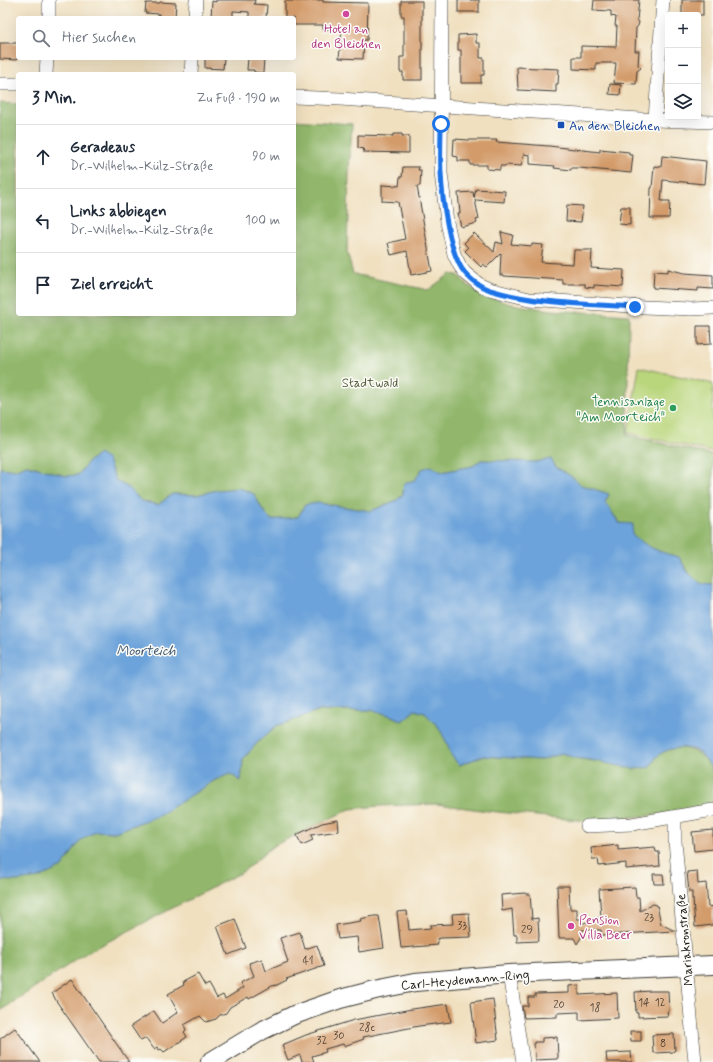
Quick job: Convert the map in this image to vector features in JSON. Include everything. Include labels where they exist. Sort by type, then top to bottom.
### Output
[{"type":"main road","name":"Carl-Heydemann-Ring","points":[[210,1062],[261,1031],[294,1015],[340,999],[374,990],[415,982],[509,974],[713,964]]},
{"type":"street","points":[[48,16],[49,0]]},
{"type":"street","points":[[195,16],[196,0]]},
{"type":"street","points":[[442,0],[441,174],[447,222],[456,259],[465,273],[489,290],[529,299],[644,307],[691,309],[713,308]]},
{"type":"street","points":[[655,120],[663,0]]},
{"type":"street","points":[[46,72],[47,60]]},
{"type":"street","points":[[191,72],[192,60]]},
{"type":"street","points":[[0,84],[16,84]]},
{"type":"street","points":[[296,97],[655,120],[713,122]]},
{"type":"street","points":[[587,826],[632,824],[675,818],[713,810]]},
{"type":"street","name":"Mariakronstraße","points":[[675,818],[675,841],[695,1062]]},
{"type":"street","points":[[509,974],[523,1062]]},
{"type":"green space","name":"Stadtwald","points":[[0,103],[16,104],[16,316],[296,316],[296,120],[352,124],[347,252],[353,274],[428,290],[450,274],[458,275],[466,284],[479,293],[510,304],[551,310],[629,315],[627,435],[713,455],[713,585],[700,584],[687,571],[679,557],[661,553],[652,549],[636,538],[622,525],[605,502],[609,494],[581,485],[575,479],[556,467],[551,459],[536,462],[481,460],[473,466],[442,472],[422,469],[416,480],[404,483],[403,494],[397,500],[371,511],[318,503],[305,505],[298,517],[271,520],[262,509],[254,494],[217,490],[197,495],[172,494],[158,505],[141,501],[130,489],[116,481],[108,460],[89,461],[78,475],[66,476],[27,465],[14,470],[0,468]]},
{"type":"green space","name":"Tennisanlage \"Am Moorteich\"","points":[[639,367],[713,384],[713,452],[628,433]]},
{"type":"green space","points":[[319,710],[373,710],[402,721],[415,710],[425,713],[438,726],[447,743],[451,755],[459,765],[483,756],[542,760],[562,753],[574,758],[650,767],[659,754],[666,750],[682,748],[698,753],[709,764],[713,771],[713,805],[668,814],[586,821],[437,804],[379,806],[350,809],[273,846],[244,871],[86,953],[0,1011],[0,880],[16,881],[62,867],[81,840],[96,831],[115,832],[160,815],[215,780],[230,773],[241,781],[243,759],[258,742],[276,726]]},
{"type":"water","name":"Moorteich","points":[[99,454],[108,460],[116,481],[130,489],[141,501],[158,505],[172,494],[197,495],[217,490],[240,488],[254,494],[262,509],[271,520],[298,517],[305,505],[318,503],[371,511],[397,500],[403,494],[404,483],[415,480],[422,469],[431,466],[442,472],[473,466],[481,460],[536,462],[551,459],[556,467],[575,479],[581,485],[609,494],[605,502],[619,523],[633,524],[632,534],[643,543],[654,549],[679,557],[687,571],[700,584],[713,585],[713,771],[700,753],[695,750],[685,748],[674,748],[664,752],[657,756],[650,767],[634,769],[574,758],[562,753],[542,760],[483,756],[459,765],[451,755],[447,743],[438,726],[425,713],[415,710],[402,721],[373,710],[319,710],[276,726],[258,742],[243,759],[241,781],[230,774],[215,780],[160,815],[115,832],[96,831],[81,840],[62,867],[39,878],[16,881],[0,880],[0,468],[14,470],[27,465],[66,476],[78,475],[89,461]]},
{"type":"building","points":[[216,0],[255,0],[254,4],[267,5],[266,16],[249,16],[249,12],[233,11],[233,16],[211,16],[212,1],[216,2]]},
{"type":"building","points":[[323,0],[323,2],[368,3],[367,40],[364,40],[363,59],[339,58],[342,29],[323,29],[323,25],[296,25],[296,16],[285,16],[285,1]]},
{"type":"building","points":[[458,0],[479,0],[479,12],[458,12]]},
{"type":"building","points":[[594,0],[639,0],[637,20],[639,22],[636,28],[635,51],[639,51],[638,65],[641,68],[637,71],[636,84],[614,83],[616,63],[596,63],[596,70],[573,69],[573,57],[581,57],[581,46],[616,47],[616,17],[611,16],[611,11],[593,10]]},
{"type":"building","points":[[682,0],[703,0],[703,15],[701,15],[701,12],[682,12]]},
{"type":"building","points":[[401,1],[422,1],[422,80],[403,80],[403,72],[400,72],[400,57],[404,57],[404,16],[401,16]]},
{"type":"building","points":[[146,3],[176,3],[175,16],[159,16],[159,14],[145,13]]},
{"type":"building","points":[[476,34],[476,43],[480,43],[480,58],[484,58],[484,75],[481,75],[481,83],[461,83],[461,50],[458,50],[458,35]]},
{"type":"building","points":[[0,43],[16,43],[16,60],[0,59]]},
{"type":"building","points":[[205,60],[224,60],[223,69],[205,68]]},
{"type":"building","points":[[248,60],[264,60],[263,72],[247,70]]},
{"type":"building","points":[[517,67],[559,69],[556,92],[518,90]]},
{"type":"building","points":[[610,84],[621,85],[620,95],[609,94]]},
{"type":"building","points":[[393,134],[409,136],[409,153],[363,152],[364,149],[358,148],[358,135],[393,136]]},
{"type":"building","points":[[454,139],[497,140],[496,142],[600,152],[600,149],[629,152],[629,155],[633,155],[631,173],[579,168],[571,168],[571,170],[554,168],[555,166],[530,164],[530,155],[524,154],[521,166],[506,165],[500,166],[500,170],[487,169],[487,165],[470,165],[470,161],[458,161],[458,157],[453,156]]},
{"type":"building","points":[[662,156],[706,161],[704,184],[663,180],[661,201],[670,201],[669,218],[650,218],[651,188],[654,166],[661,167]]},
{"type":"building","points":[[403,167],[419,167],[418,170],[421,170],[420,186],[417,186],[432,271],[411,275],[407,251],[391,255],[388,243],[405,239],[398,202],[382,201],[382,185],[399,186]]},
{"type":"building","points":[[476,189],[505,191],[504,202],[475,200],[479,219],[476,220],[477,223],[461,227],[458,213],[460,213],[458,193],[473,192],[474,198]]},
{"type":"building","points":[[567,205],[583,206],[581,222],[566,221]]},
{"type":"building","points":[[621,207],[630,207],[630,225],[619,224]]},
{"type":"building","points":[[501,232],[513,235],[511,244],[532,246],[532,244],[543,245],[541,262],[573,264],[574,250],[592,250],[591,268],[624,270],[623,287],[594,285],[594,288],[585,287],[585,284],[563,284],[563,280],[504,276],[500,275],[501,253],[487,267],[483,264],[481,267],[465,251],[468,248],[464,243],[474,233],[494,252],[496,242],[503,244]]},
{"type":"building","points":[[668,269],[684,273],[713,275],[713,289],[698,288],[698,291],[653,288],[654,271],[668,272]]},
{"type":"building","points":[[697,326],[710,326],[711,344],[697,345]]},
{"type":"building","points":[[338,820],[339,831],[311,835],[313,840],[302,845],[297,836],[298,834],[322,823]]},
{"type":"building","points":[[713,830],[713,849],[694,851],[692,832]]},
{"type":"building","points":[[618,845],[618,850],[655,847],[656,852],[659,852],[660,866],[626,869],[626,863],[599,866],[598,859],[592,859],[591,848]]},
{"type":"building","points":[[697,871],[698,884],[706,883],[708,907],[713,906],[713,925],[695,927],[692,892],[689,892],[687,872]]},
{"type":"building","points":[[653,874],[663,874],[664,884],[654,884]]},
{"type":"building","points":[[557,886],[569,886],[570,909],[577,909],[577,919],[581,919],[581,924],[601,917],[599,889],[635,887],[636,897],[639,897],[640,911],[653,904],[657,905],[661,924],[675,931],[602,935],[601,930],[582,930],[582,936],[577,944],[574,938],[559,938]]},
{"type":"building","points":[[530,894],[532,919],[538,918],[538,941],[517,942],[517,935],[514,935],[512,909],[502,911],[501,895]]},
{"type":"building","points":[[407,911],[409,930],[431,928],[430,925],[453,924],[452,914],[469,913],[471,937],[441,938],[437,939],[438,945],[401,948],[397,912]]},
{"type":"building","points":[[379,916],[384,948],[359,952],[357,937],[338,939],[336,925],[361,921],[360,919]]},
{"type":"building","points":[[235,919],[246,948],[228,955],[217,926]]},
{"type":"building","points":[[300,932],[305,949],[317,945],[324,966],[286,979],[287,980],[272,986],[249,999],[248,997],[230,1007],[226,1013],[220,1015],[216,1019],[206,1022],[200,1016],[184,1025],[186,1030],[184,1032],[187,1037],[164,1052],[161,1049],[159,1050],[157,1047],[154,1049],[146,1038],[141,1041],[131,1026],[154,1011],[162,1023],[178,1012],[168,994],[184,985],[183,982],[198,974],[205,986],[209,984],[217,998],[223,995],[225,999],[243,988],[240,983],[254,976],[249,963],[262,959],[266,971],[288,962],[280,938]]},
{"type":"building","points":[[72,979],[129,1062],[99,1062],[57,1002],[52,993]]},
{"type":"building","points":[[579,985],[579,995],[617,993],[618,1018],[579,1020],[579,1012],[557,1013],[557,1017],[524,1018],[522,1006],[528,1006],[528,997],[535,997],[535,994],[569,993],[569,986]]},
{"type":"building","points":[[668,991],[668,1016],[638,1017],[638,1013],[636,1013],[635,992]]},
{"type":"building","points":[[493,999],[498,1040],[476,1043],[471,1002]]},
{"type":"building","points":[[448,1004],[451,1022],[419,1026],[363,1037],[364,1039],[344,1046],[343,1044],[325,1049],[326,1052],[312,1056],[314,1062],[302,1062],[300,1055],[288,1060],[282,1045],[306,1035],[354,1020]]},
{"type":"building","points":[[15,1028],[40,1062],[0,1062],[0,1039]]},
{"type":"building","points":[[630,1031],[641,1031],[641,1041],[631,1041]]},
{"type":"building","points":[[674,1034],[675,1050],[673,1052],[653,1052],[652,1035]]},
{"type":"building","points":[[557,1037],[557,1059],[535,1060],[534,1042],[542,1042],[542,1038]]},
{"type":"building","points":[[631,1052],[632,1062],[607,1062],[606,1053]]},
{"type":"place","name":"Hotel an den Bleichen","points":[[346,14]]},
{"type":"place","name":"An den Bleichen","points":[[561,125]]},
{"type":"place","name":"Tennisanlage \"Am Moorteich\"","points":[[673,408]]},
{"type":"place","name":"Pension Villa Beer","points":[[571,926]]},
{"type":"route","points":[[441,124],[441,174],[447,222],[454,254],[465,273],[489,290],[529,299],[635,307]]}]
